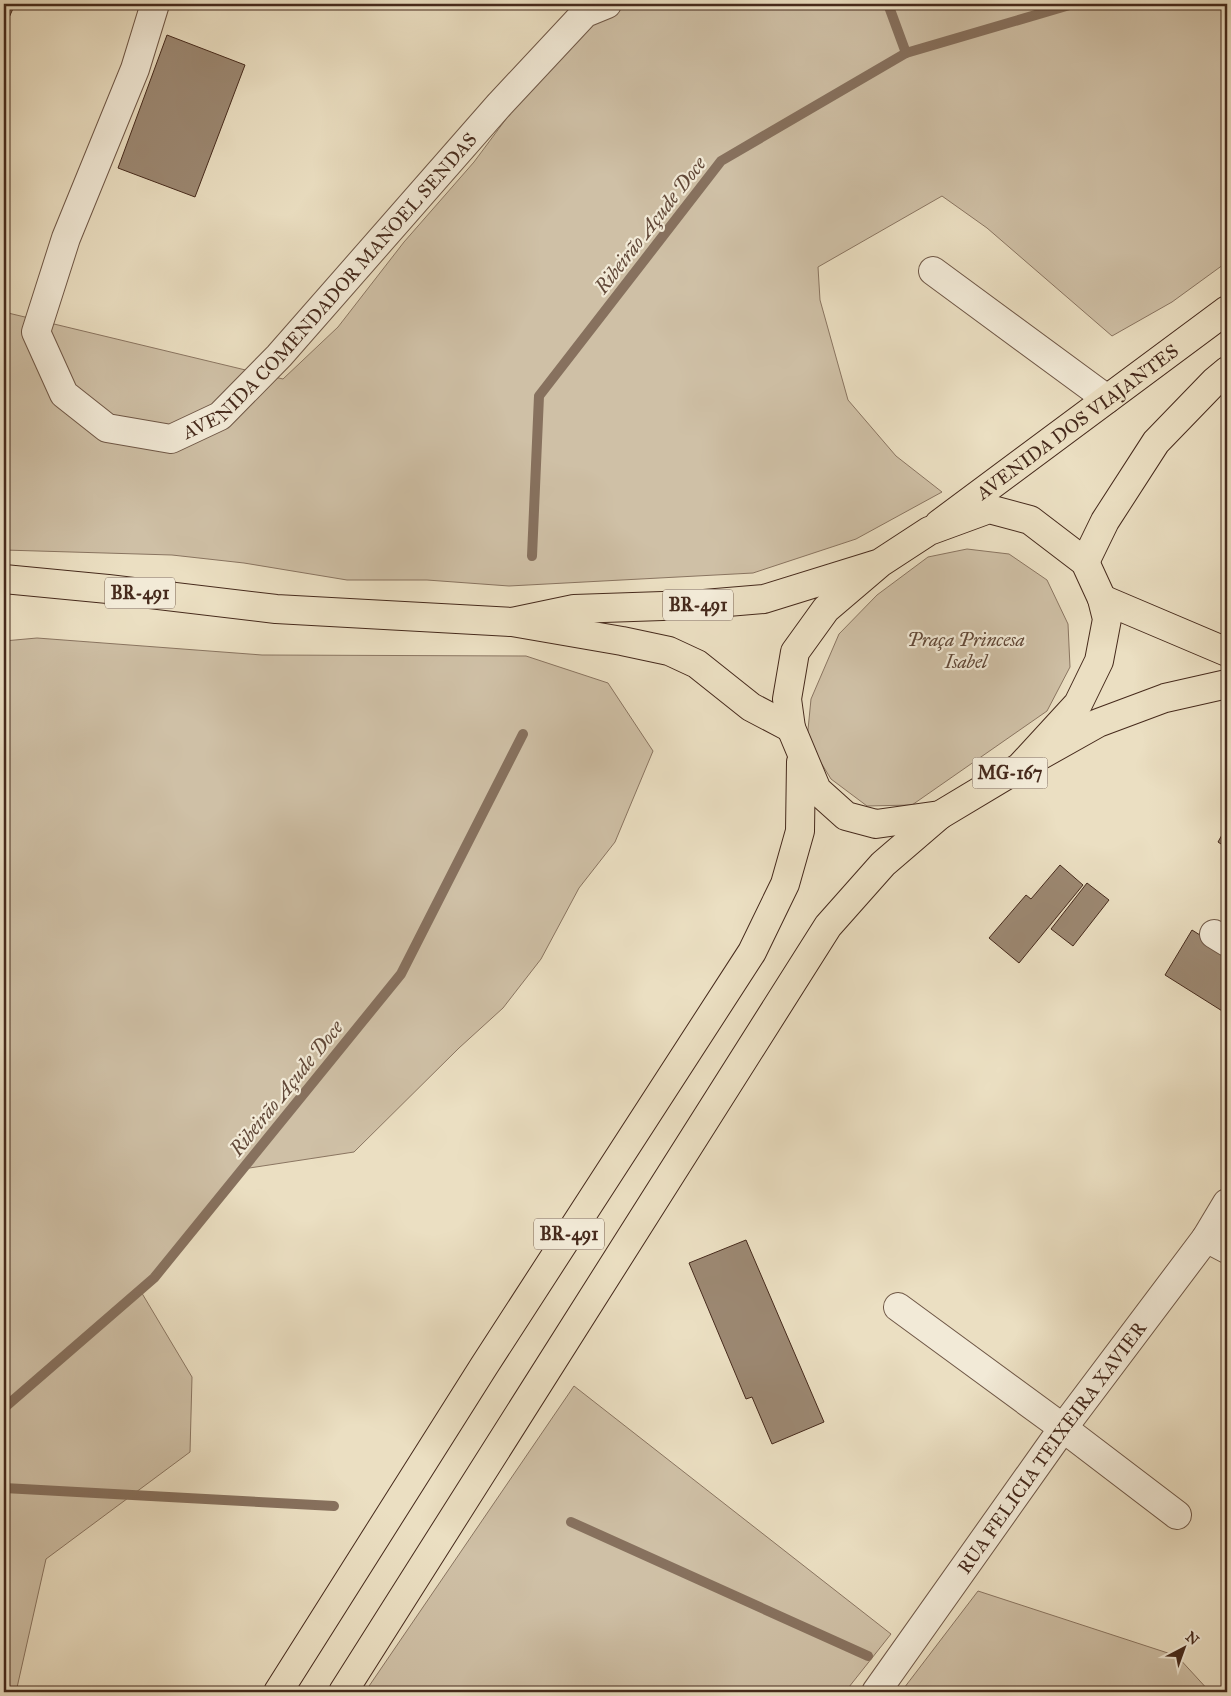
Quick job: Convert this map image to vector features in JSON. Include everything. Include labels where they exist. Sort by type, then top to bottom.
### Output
[{"type":"main road","name":"AVENIDA DOS VIAJANTES","points":[[928,531],[1014,470],[1106,399],[1227,310]]},
{"type":"main road","points":[[1085,562],[1105,521],[1156,442],[1227,371]]},
{"type":"main road","name":"MG-167","points":[[990,509],[1030,520],[1085,562],[1102,599],[1107,619],[1099,661],[1078,704],[1020,767],[940,815],[876,824],[846,816],[817,790],[791,728],[788,698],[795,652],[826,609],[880,563],[928,531],[990,509]]},
{"type":"main road","name":"BR-491","points":[[512,622],[574,609],[692,605],[764,599],[880,563]]},
{"type":"main road","name":"BR-491","points":[[4,579],[276,609],[512,622],[622,641],[669,651],[697,664],[751,707],[791,728]]},
{"type":"main road","points":[[1102,599],[1227,652]]},
{"type":"main road","points":[[1020,767],[1098,724],[1165,698],[1227,684]]},
{"type":"main road","name":"BR-491","points":[[278,1692],[484,1366],[752,952],[785,884],[800,831],[799,786],[801,755]]},
{"type":"main road","name":"BR-491","points":[[343,1692],[828,926],[883,864],[940,815]]},
{"type":"street","name":"AVENIDA COMENDADOR MANOEL SENDAS","points":[[155,4],[134,69],[66,238],[36,332],[64,394],[107,428],[171,439],[220,416],[279,356],[500,104],[585,13],[607,4]]},
{"type":"street","points":[[933,270],[1106,399]]},
{"type":"street","name":"RUA FELICIA TEIXEIRA XAVIER","points":[[876,1692],[1063,1428],[1217,1243],[1227,1203]]},
{"type":"street","points":[[898,1307],[1063,1428],[1177,1515]]},
{"type":"green space","points":[[626,4],[1227,4],[1227,262],[1172,302],[1112,336],[987,228],[942,196],[818,267],[820,300],[848,400],[896,456],[942,492],[856,539],[753,573],[509,586],[427,580],[347,580],[244,563],[172,555],[4,550],[4,312],[283,379],[338,327],[404,242],[474,162],[585,13]]},
{"type":"green space","name":"Praça Princesa Isabel","points":[[967,549],[1009,554],[1047,580],[1068,624],[1070,667],[1047,711],[912,805],[867,806],[831,779],[807,740],[811,699],[839,634],[877,595],[928,557]]},
{"type":"green space","points":[[37,638],[262,655],[526,656],[608,683],[653,751],[615,842],[579,888],[541,959],[503,1008],[459,1048],[354,1152],[243,1169],[140,1290],[192,1377],[190,1452],[46,1559],[16,1692],[4,1692],[4,641]]},
{"type":"green space","points":[[574,1386],[891,1634],[845,1692],[365,1692]]},
{"type":"green space","points":[[978,1591],[1177,1656],[1210,1692],[901,1692]]},
{"type":"building","points":[[4,4],[15,4],[4,29]]},
{"type":"building","points":[[167,35],[245,65],[195,197],[118,168]]},
{"type":"building","points":[[1227,826],[1227,848],[1218,842]]},
{"type":"building","points":[[1060,865],[1083,885],[1019,963],[989,938],[1026,895],[1031,899]]},
{"type":"building","points":[[1087,883],[1109,900],[1073,946],[1051,929]]},
{"type":"building","points":[[1192,930],[1227,952],[1227,1014],[1165,975]]},
{"type":"building","points":[[746,1240],[824,1422],[772,1444],[752,1397],[746,1399],[689,1263]]},
{"type":"waterway","points":[[888,4],[906,53]]},
{"type":"waterway","name":"Ribeirão Açude Doce","points":[[532,556],[539,396],[721,161],[906,53],[1073,4]]},
{"type":"waterway","name":"Ribeirão Açude Doce","points":[[4,1408],[154,1278],[401,974],[523,734]]},
{"type":"waterway","points":[[4,1488],[334,1506]]},
{"type":"waterway","points":[[571,1522],[868,1656]]}]
